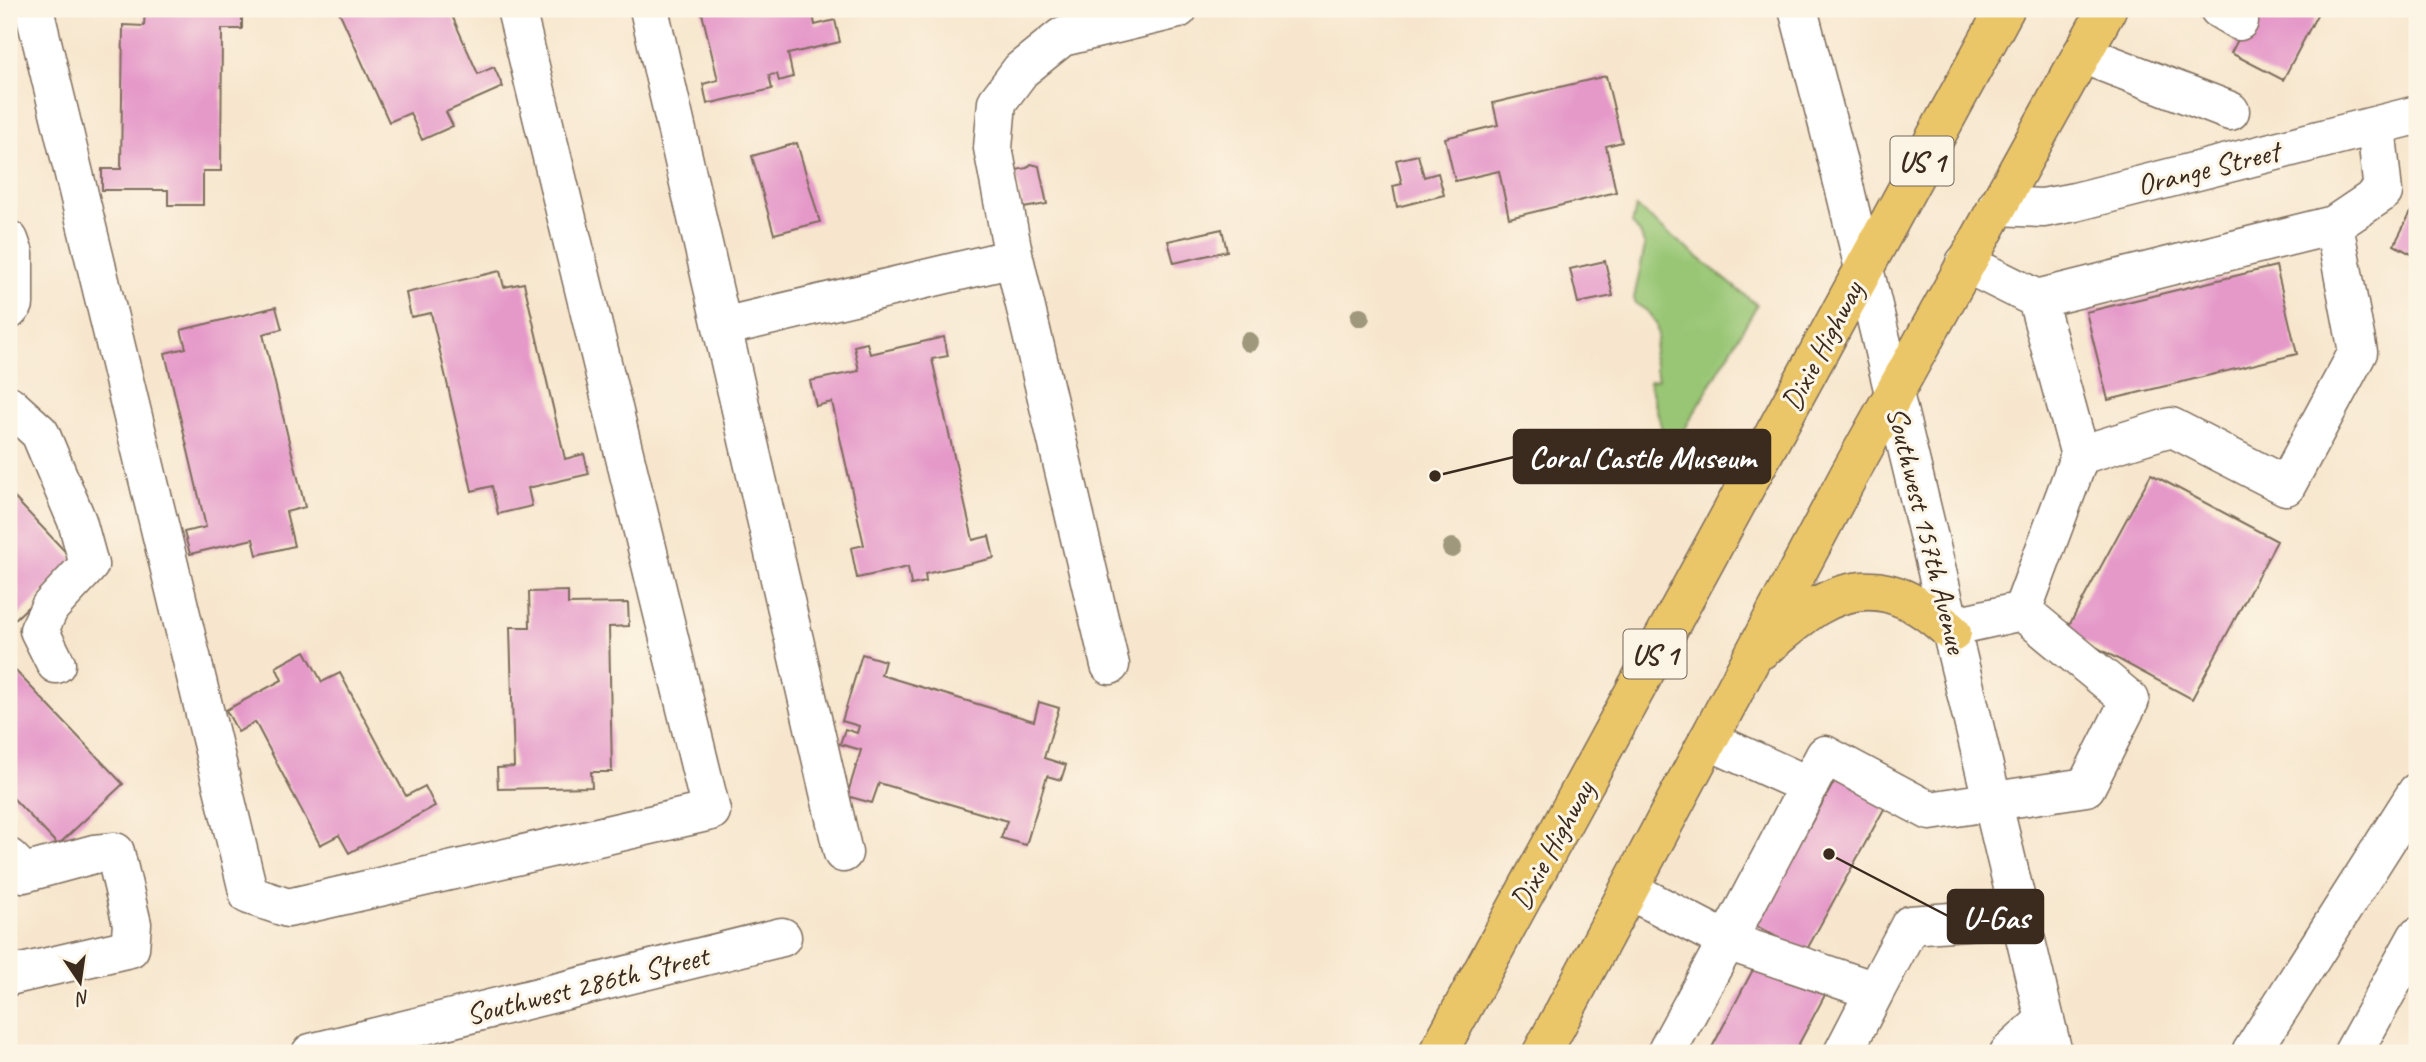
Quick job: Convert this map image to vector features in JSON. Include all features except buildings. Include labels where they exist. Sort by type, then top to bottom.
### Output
[{"type":"highway","name":"Dixie Highway","points":[[1438,1053],[2005,9]]},
{"type":"highway","points":[[1542,1053],[1894,392],[2106,9]]},
{"type":"highway","points":[[1751,658],[1817,607],[1849,594],[1882,590],[1908,600],[1951,630]]},
{"type":"street","points":[[34,9],[249,895],[288,908],[711,811],[516,9]]},
{"type":"street","points":[[649,9],[843,853]]},
{"type":"street","points":[[1110,666],[1014,258],[993,148],[997,103],[1021,69],[1062,37],[1178,9]]},
{"type":"street","name":"Southwest 157th Avenue","points":[[1798,9],[1894,392],[2049,1037]]},
{"type":"street","points":[[2082,54],[2230,111]]},
{"type":"street","name":"Orange Street","points":[[1997,206],[2043,208],[2075,202],[2417,115]]},
{"type":"street","points":[[1965,263],[2037,299],[2334,225],[2383,192],[2376,125]]},
{"type":"street","points":[[2080,455],[2171,426],[2286,486],[2358,352],[2334,225]]},
{"type":"street","points":[[9,240],[14,254],[14,304],[9,310]]},
{"type":"street","points":[[722,327],[1014,258]]},
{"type":"street","points":[[2022,611],[2080,455],[2037,299]]},
{"type":"street","points":[[9,405],[40,433],[77,521],[89,565],[50,607],[39,629],[56,664]]},
{"type":"street","points":[[1951,630],[2022,611]]},
{"type":"street","points":[[1668,1049],[1825,755],[1930,811],[2086,788],[2130,700],[2022,611]]},
{"type":"street","points":[[1708,740],[1809,786]]},
{"type":"street","points":[[2251,1053],[2417,792]]},
{"type":"street","points":[[9,858],[24,873],[115,852],[132,924],[130,948],[9,976]]},
{"type":"street","points":[[1629,890],[1727,941],[1875,991]]},
{"type":"street","points":[[1843,1053],[1910,925],[2021,917]]},
{"type":"street","name":"Southwest 286th Street","points":[[311,1053],[782,937]]},
{"type":"street","points":[[2353,1053],[2417,937]]},
{"type":"street","points":[[2009,1053],[2049,1037]]},
{"type":"green space","points":[[1636,207],[1757,305],[1669,456],[1649,381],[1658,379],[1653,355],[1658,336],[1656,323],[1647,311],[1635,303],[1634,298],[1645,246],[1640,233],[1632,224]]},
{"type":"place","name":"Coral Castle Museum","points":[[1435,476]]},
{"type":"place","name":"U-Gas","points":[[1829,854]]}]
